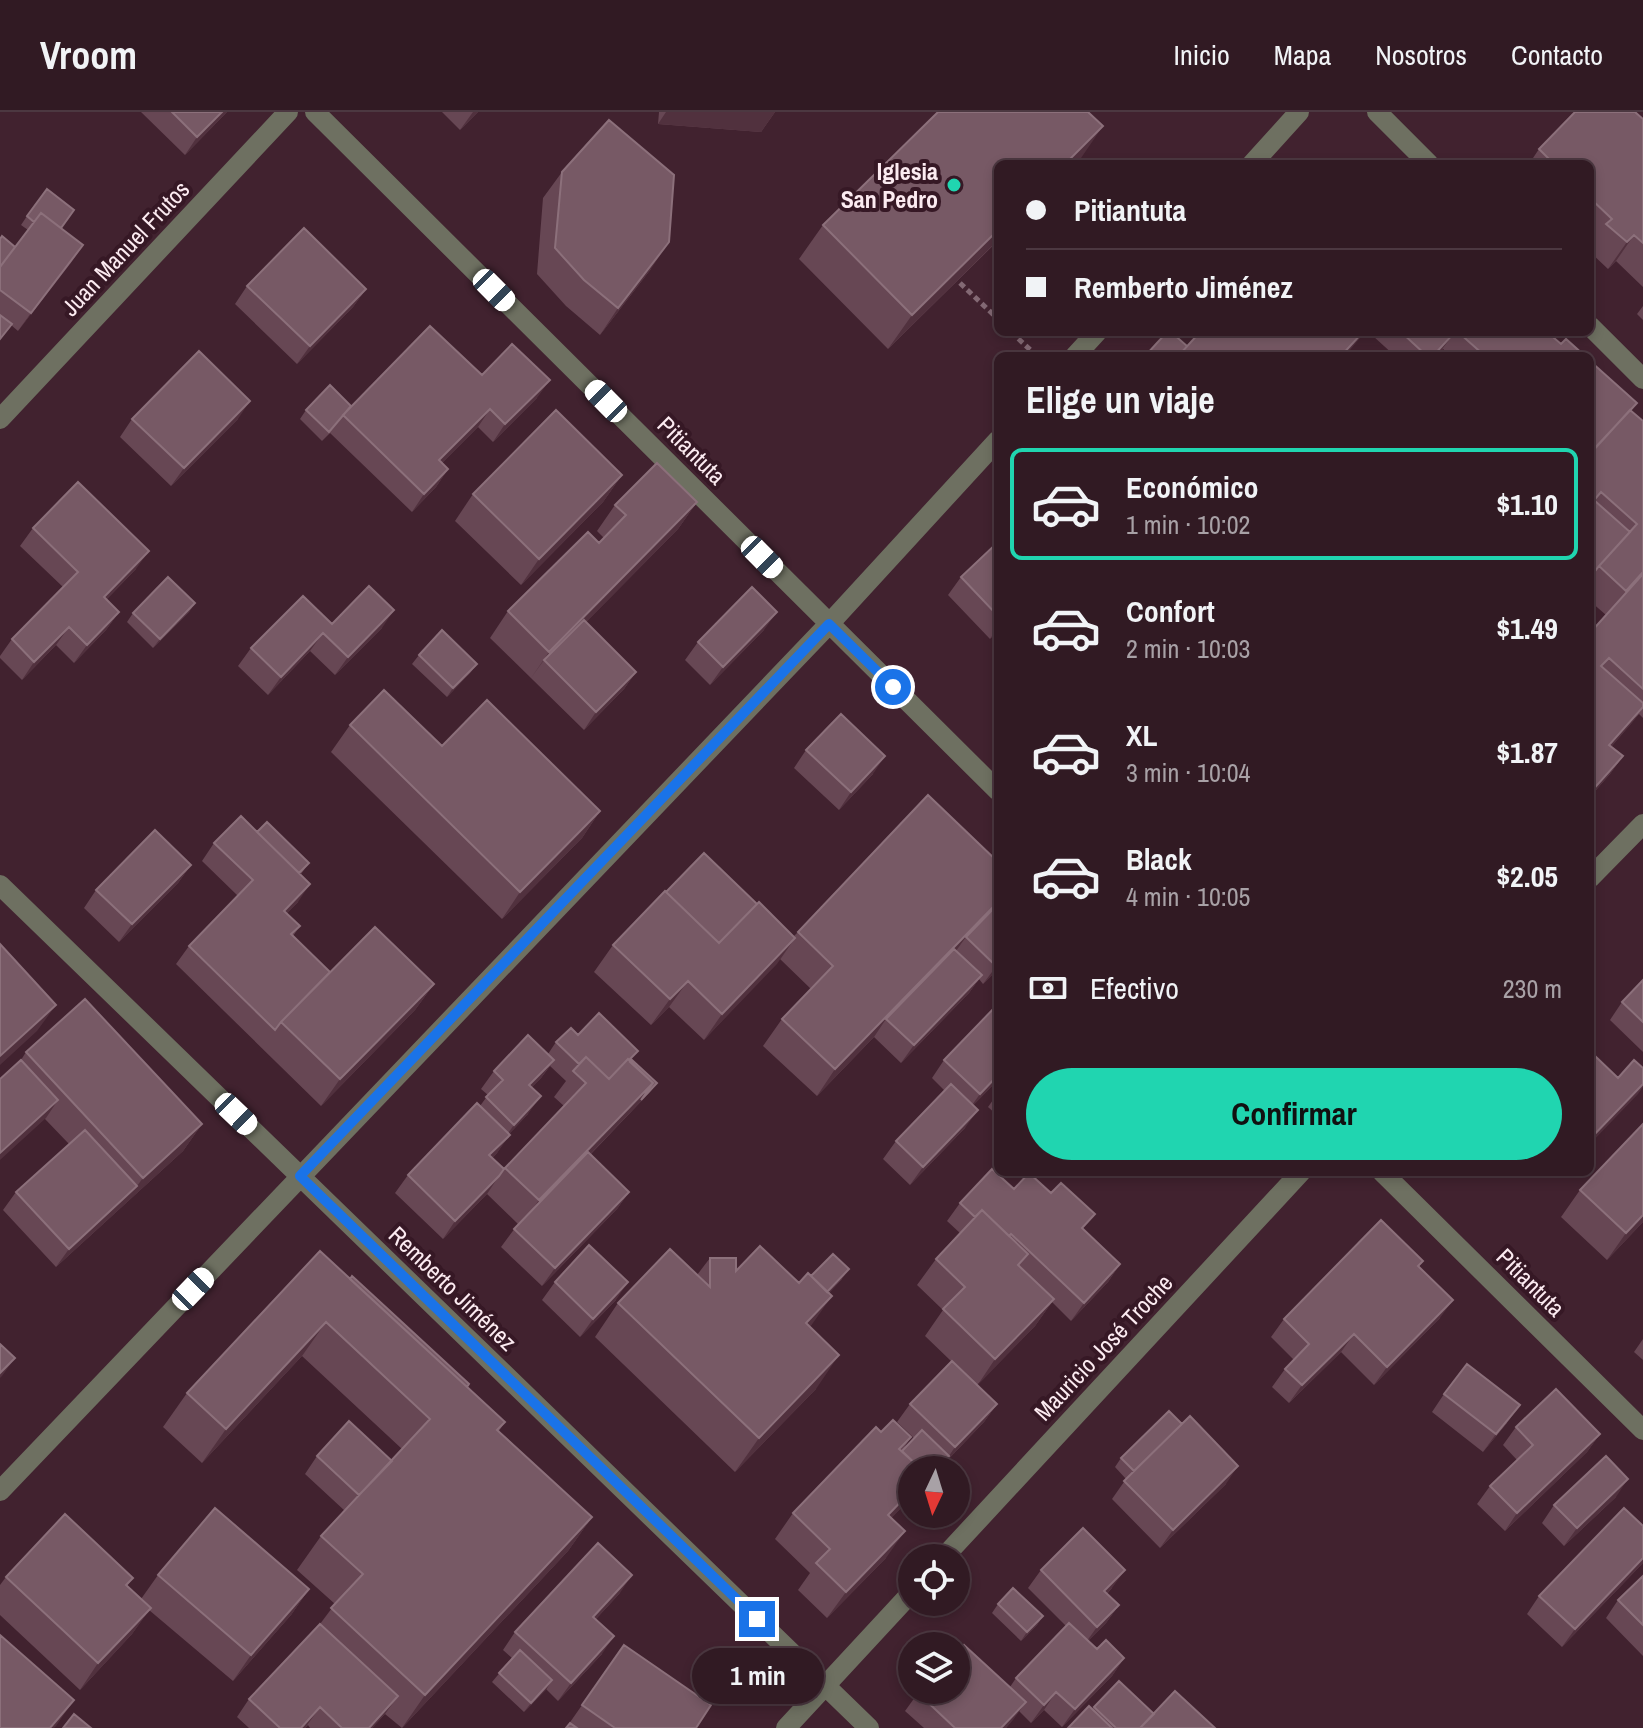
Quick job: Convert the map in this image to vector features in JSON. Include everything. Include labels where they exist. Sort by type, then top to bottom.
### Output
[{"type":"street","name":"Juan Manuel Frutos","points":[[0,419],[288,112]]},
{"type":"street","name":"Pitiantuta","points":[[315,112],[994,787]]},
{"type":"street","points":[[1256,160],[1299,112]]},
{"type":"street","points":[[1377,112],[1425,160]]},
{"type":"street","points":[[1594,330],[1643,379]]},
{"type":"street","points":[[1079,352],[1093,336]]},
{"type":"street","points":[[0,1491],[829,624],[994,444]]},
{"type":"street","points":[[1594,874],[1643,824]]},
{"type":"street","name":"Remberto Jiménez","points":[[0,885],[869,1728]]},
{"type":"street","name":"Mauricio José Troche","points":[[956,1544],[1297,1176]]},
{"type":"street","name":"Pitiantuta","points":[[1386,1176],[1643,1430]]},
{"type":"street","points":[[786,1728],[898,1607]]},
{"type":"path","points":[[960,283],[994,315]]},
{"type":"path","points":[[1015,336],[1033,352]]},
{"type":"building","points":[[172,112],[222,112],[197,137]]},
{"type":"building","points":[[938,112],[1088,112],[1103,126],[1069,160],[994,160],[994,234],[912,315],[823,225]]},
{"type":"building","points":[[1575,112],[1635,112],[1643,119],[1643,243],[1634,235],[1627,242],[1606,224],[1612,219],[1594,202],[1594,160],[1550,160],[1539,149]]},
{"type":"building","points":[[609,120],[674,175],[669,242],[618,308],[584,280],[555,248],[562,172]]},
{"type":"building","points":[[47,189],[74,210],[61,228],[41,213],[34,222],[27,216]]},
{"type":"building","points":[[41,213],[83,245],[31,313],[0,290],[0,267]]},
{"type":"building","points":[[304,228],[366,289],[310,346],[247,286]]},
{"type":"building","points":[[2,236],[15,247],[0,267],[0,239]]},
{"type":"building","points":[[0,315],[12,324],[0,339]]},
{"type":"building","points":[[430,326],[482,375],[512,344],[550,380],[505,424],[490,409],[439,460],[448,469],[424,494],[343,415]]},
{"type":"building","points":[[1163,336],[1176,336],[1187,346],[1182,352],[1149,352]]},
{"type":"building","points":[[1196,336],[1359,336],[1345,352],[1182,352]]},
{"type":"building","points":[[1405,336],[1451,336],[1437,352],[1423,352]]},
{"type":"building","points":[[1462,336],[1552,336],[1561,344],[1566,339],[1581,352],[1480,352]]},
{"type":"building","points":[[199,351],[250,401],[184,468],[132,419]]},
{"type":"building","points":[[1594,365],[1637,403],[1594,449]]},
{"type":"building","points":[[330,385],[351,406],[329,432],[306,410]]},
{"type":"building","points":[[556,410],[622,475],[539,559],[473,494]]},
{"type":"building","points":[[1630,410],[1643,421],[1643,572],[1626,591],[1599,566],[1637,524],[1601,492],[1594,500],[1594,450]]},
{"type":"building","points":[[657,463],[697,502],[549,652],[508,611],[588,532],[599,543],[626,515],[615,505]]},
{"type":"building","points":[[78,482],[149,551],[104,597],[119,612],[87,645],[69,627],[34,662],[12,639],[78,572],[33,528]]},
{"type":"building","points":[[1594,502],[1630,532],[1594,573]]},
{"type":"building","points":[[994,546],[994,612],[961,577]]},
{"type":"building","points":[[1643,574],[1643,689],[1609,658],[1601,666],[1643,703],[1643,707],[1609,745],[1623,756],[1594,789],[1594,629]]},
{"type":"building","points":[[168,577],[195,603],[160,639],[133,613]]},
{"type":"building","points":[[369,586],[394,610],[348,657],[323,633],[281,677],[251,648],[303,596],[332,624]]},
{"type":"building","points":[[752,587],[777,612],[723,667],[698,642]]},
{"type":"building","points":[[584,620],[636,672],[596,712],[544,660]]},
{"type":"building","points":[[442,630],[477,664],[453,688],[419,655]]},
{"type":"building","points":[[384,690],[442,746],[487,700],[600,811],[520,892],[350,725]]},
{"type":"building","points":[[841,714],[885,756],[851,792],[806,750]]},
{"type":"building","points":[[928,795],[994,858],[994,906],[835,1069],[782,1019],[833,966],[798,932]]},
{"type":"building","points":[[241,816],[310,884],[284,911],[300,926],[291,934],[330,972],[275,1030],[189,946],[253,880],[214,843]]},
{"type":"building","points":[[267,822],[309,863],[299,873],[257,832]]},
{"type":"building","points":[[155,830],[191,865],[132,924],[96,890]]},
{"type":"building","points":[[704,853],[757,904],[719,943],[666,892]]},
{"type":"building","points":[[665,891],[719,943],[759,902],[795,938],[722,1014],[688,981],[670,999],[613,945]]},
{"type":"building","points":[[994,908],[994,964],[966,937]]},
{"type":"building","points":[[375,927],[434,984],[340,1079],[281,1022]]},
{"type":"building","points":[[0,944],[56,1005],[0,1056]]},
{"type":"building","points":[[954,949],[982,975],[914,1045],[886,1019]]},
{"type":"building","points":[[1643,980],[1643,1022],[1622,1002]]},
{"type":"building","points":[[85,999],[202,1124],[143,1178],[26,1052]]},
{"type":"building","points":[[994,1008],[994,1079],[980,1094],[944,1060]]},
{"type":"building","points":[[599,1013],[638,1051],[609,1079],[586,1057],[579,1064],[556,1042],[571,1028],[578,1035]]},
{"type":"building","points":[[528,1035],[554,1060],[529,1085],[541,1096],[514,1125],[486,1097],[503,1080],[494,1071]]},
{"type":"building","points":[[1594,1055],[1618,1078],[1634,1060],[1643,1068],[1643,1084],[1594,1135]]},
{"type":"building","points":[[586,1057],[609,1079],[628,1059],[653,1083],[539,1200],[505,1168],[586,1083],[573,1071]]},
{"type":"building","points":[[21,1060],[58,1100],[0,1153],[0,1079]]},
{"type":"building","points":[[632,1060],[657,1083],[641,1100],[653,1083],[630,1062]]},
{"type":"building","points":[[951,1084],[978,1110],[923,1167],[896,1141]]},
{"type":"building","points":[[477,1103],[510,1135],[489,1155],[504,1169],[455,1221],[408,1175]]},
{"type":"building","points":[[1643,1124],[1643,1215],[1626,1233],[1580,1190]]},
{"type":"building","points":[[85,1130],[137,1186],[69,1249],[16,1192]]},
{"type":"building","points":[[588,1152],[629,1192],[555,1268],[514,1229]]},
{"type":"building","points":[[992,1169],[994,1176],[1000,1176],[1014,1189],[1026,1176],[1032,1176],[1051,1193],[1061,1183],[1095,1214],[1082,1228],[1120,1264],[1084,1303],[982,1210],[975,1217],[960,1203]]},
{"type":"building","points":[[982,1210],[1028,1254],[1018,1265],[1054,1299],[995,1359],[943,1309],[965,1287],[936,1259]]},
{"type":"building","points":[[1381,1220],[1423,1261],[1418,1266],[1453,1300],[1387,1367],[1354,1334],[1302,1385],[1285,1369],[1309,1344],[1284,1319]]},
{"type":"building","points":[[589,1245],[628,1282],[593,1319],[555,1282]]},
{"type":"building","points":[[760,1246],[799,1283],[808,1273],[832,1296],[806,1323],[839,1355],[759,1438],[618,1303],[670,1249],[710,1287],[710,1258],[736,1258],[736,1271]]},
{"type":"building","points":[[320,1251],[505,1422],[497,1430],[592,1517],[425,1695],[331,1608],[363,1574],[321,1536],[430,1419],[326,1322],[226,1429],[187,1393]]},
{"type":"building","points":[[833,1254],[849,1269],[827,1292],[811,1276]]},
{"type":"building","points":[[352,1276],[469,1384],[467,1387],[350,1279]]},
{"type":"building","points":[[0,1344],[15,1358],[0,1373]]},
{"type":"building","points":[[952,1361],[997,1404],[955,1447],[910,1404]]},
{"type":"building","points":[[1467,1364],[1520,1405],[1496,1434],[1444,1394]]},
{"type":"building","points":[[1556,1389],[1600,1434],[1517,1513],[1490,1486],[1533,1445],[1516,1427]]},
{"type":"building","points":[[1169,1411],[1182,1424],[1134,1471],[1121,1458]]},
{"type":"building","points":[[1190,1416],[1238,1466],[1173,1530],[1124,1481]]},
{"type":"building","points":[[893,1420],[911,1437],[899,1449],[907,1456],[898,1456],[898,1505],[888,1515],[898,1528],[905,1531],[846,1592],[816,1563],[830,1549],[793,1513],[876,1427],[881,1432]]},
{"type":"building","points":[[349,1421],[392,1461],[359,1495],[317,1456]]},
{"type":"building","points":[[922,1430],[949,1456],[907,1456],[902,1451]]},
{"type":"building","points":[[1606,1456],[1628,1479],[1577,1528],[1554,1505]]},
{"type":"building","points":[[215,1508],[309,1589],[251,1655],[158,1575]]},
{"type":"building","points":[[1624,1508],[1643,1526],[1643,1558],[1575,1629],[1539,1596]]},
{"type":"building","points":[[65,1514],[133,1578],[126,1585],[151,1608],[98,1663],[6,1577]]},
{"type":"building","points":[[1083,1528],[1125,1570],[1104,1591],[1119,1605],[1097,1627],[1041,1570]]},
{"type":"building","points":[[598,1543],[632,1575],[593,1617],[614,1636],[571,1683],[515,1632]]},
{"type":"building","points":[[1643,1576],[1643,1625],[1618,1600]]},
{"type":"building","points":[[1013,1588],[1043,1616],[1027,1632],[998,1604]]},
{"type":"building","points":[[1069,1623],[1097,1649],[1106,1640],[1124,1658],[1075,1709],[1056,1692],[1044,1705],[1016,1678]]},
{"type":"building","points":[[320,1624],[398,1696],[369,1728],[342,1728],[320,1707],[301,1728],[280,1728],[249,1699]]},
{"type":"building","points":[[0,1635],[74,1700],[50,1728],[0,1728]]},
{"type":"building","points":[[624,1645],[711,1705],[696,1728],[615,1728],[582,1705]]},
{"type":"building","points":[[520,1650],[552,1680],[531,1703],[499,1673]]},
{"type":"building","points":[[970,1651],[1026,1702],[1001,1728],[955,1728],[930,1704],[970,1704]]},
{"type":"building","points":[[1119,1681],[1154,1714],[1140,1728],[1116,1728],[1094,1707]]},
{"type":"building","points":[[1175,1691],[1215,1728],[1140,1728]]},
{"type":"building","points":[[1089,1706],[1112,1728],[1068,1728]]},
{"type":"building","points":[[74,1714],[91,1728],[63,1728]]},
{"type":"place","name":"Iglesia San Pedro","points":[[954,185]]},
{"type":"route","points":[[757,1619],[300,1176],[829,624],[893,687]]}]
